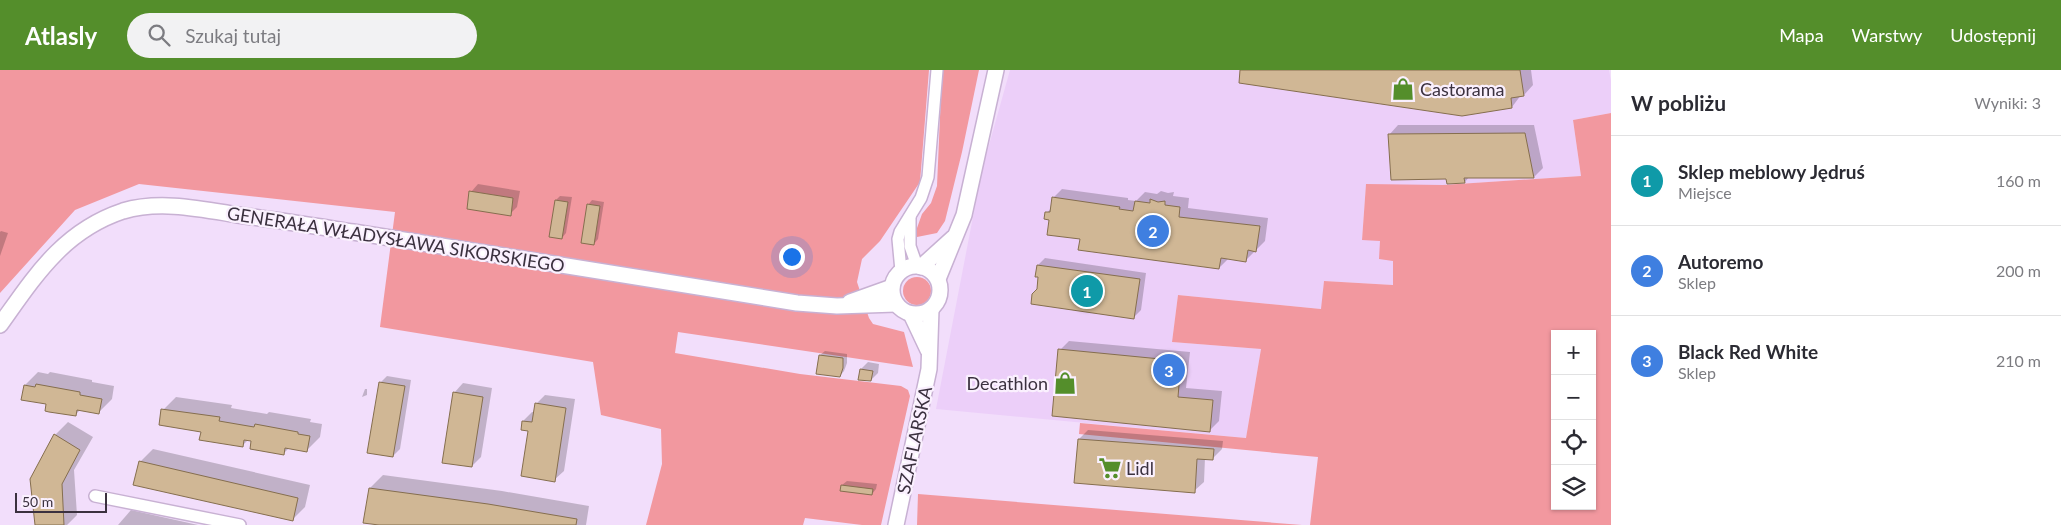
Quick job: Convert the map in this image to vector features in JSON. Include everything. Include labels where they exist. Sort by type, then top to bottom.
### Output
[{"type":"street","points":[[901,271],[898,240],[900,232],[921,198],[928,177],[937,70]]},
{"type":"street","points":[[938,279],[964,215],[996,70]]},
{"type":"street","name":"GENERAŁA WŁADYSŁAWA SIKORSKIEGO","points":[[0,325],[34,277],[56,251],[75,234],[101,220],[126,211],[171,206],[321,226],[797,303],[837,306],[896,304]]},
{"type":"street","points":[[910,213],[908,230],[910,246],[919,266],[928,269],[938,279],[940,285],[939,298],[931,309],[918,314],[911,314],[896,304],[892,293],[894,281],[901,271],[919,266],[956,236]]},
{"type":"street","name":"GENERAŁA WŁADYSŁAWA SIKORSKIEGO","points":[[837,306],[892,287]]},
{"type":"street","name":"SZAFLARSKA","points":[[896,525],[926,388],[929,369],[931,309]]},
{"type":"street","name":"SZAFLARSKA","points":[[911,314],[929,354]]},
{"type":"street","points":[[95,496],[240,525]]},
{"type":"shaded area","points":[[0,70],[929,70],[920,182],[880,241],[862,259],[857,282],[869,318],[873,324],[904,332],[913,367],[678,332],[675,353],[800,374],[901,386],[908,390],[910,396],[881,525],[862,525],[805,518],[803,525],[646,525],[662,464],[661,429],[601,415],[593,362],[380,327],[395,212],[139,184],[75,210],[0,293]]},
{"type":"shaded area","points":[[942,70],[979,70],[945,221],[937,233],[917,237],[917,228],[922,214],[931,203],[937,186]]},
{"type":"shaded area","points":[[1010,70],[1609,70],[1611,113],[1573,120],[1581,176],[1443,185],[1366,185],[1362,239],[1380,240],[1393,261],[1393,285],[1324,281],[1322,309],[1178,295],[1172,342],[1261,349],[1246,438],[936,409],[982,170]]},
{"type":"shaded area","points":[[1611,113],[1611,525],[1310,525],[1318,457],[1079,434],[1080,423],[1246,438],[1261,349],[1172,342],[1178,295],[1321,309],[1324,281],[1393,285],[1393,261],[1379,259],[1380,241],[1362,240],[1366,184],[1443,185],[1581,176],[1573,120]]},
{"type":"shaded area","points":[[917,277],[927,281],[931,291],[927,301],[917,305],[907,301],[903,291],[907,281]]},
{"type":"shaded area","points":[[918,494],[1302,525],[917,525]]},
{"type":"building","name":"Castorama","points":[[1240,70],[1520,70],[1524,96],[1511,98],[1512,108],[1462,116],[1239,83]]},
{"type":"building","points":[[1525,133],[1534,178],[1464,178],[1465,183],[1447,184],[1446,179],[1391,180],[1388,134]]},
{"type":"building","points":[[469,191],[513,198],[511,216],[467,209]]},
{"type":"building","points":[[1052,197],[1120,207],[1119,209],[1133,211],[1135,201],[1150,203],[1150,199],[1158,202],[1165,201],[1165,205],[1180,207],[1179,217],[1260,226],[1256,252],[1248,250],[1246,262],[1221,258],[1219,269],[1078,250],[1080,239],[1047,235],[1049,220],[1044,219],[1045,212],[1050,212]]},
{"type":"building","points":[[555,200],[568,202],[562,239],[549,237]]},
{"type":"building","points":[[587,204],[600,206],[594,245],[581,243]]},
{"type":"building","points":[[1037,265],[1140,279],[1134,319],[1031,304],[1032,294],[1037,289],[1038,277],[1035,277]]},
{"type":"building","points":[[1058,349],[1181,361],[1178,397],[1213,400],[1210,432],[1052,416]]},
{"type":"building","points":[[819,355],[843,358],[843,368],[840,377],[816,374]]},
{"type":"building","points":[[860,369],[873,371],[871,381],[858,380]]},
{"type":"building","points":[[379,382],[405,386],[393,457],[367,453]]},
{"type":"building","points":[[36,384],[80,392],[80,395],[102,399],[99,414],[77,410],[76,416],[49,412],[45,411],[46,404],[21,400],[24,385],[35,387]]},
{"type":"building","points":[[453,392],[483,397],[472,467],[442,463]]},
{"type":"building","points":[[535,403],[566,408],[555,482],[521,476],[528,431],[521,430],[522,421],[532,422]]},
{"type":"building","points":[[161,409],[220,417],[219,421],[254,427],[255,424],[298,432],[298,434],[310,436],[307,452],[285,448],[284,455],[250,449],[251,441],[244,440],[243,447],[199,440],[201,432],[159,425]]},
{"type":"building","points":[[54,434],[80,450],[62,484],[64,525],[35,525],[30,479]]},
{"type":"building","points":[[1078,439],[1214,449],[1213,460],[1197,459],[1195,493],[1074,483]]},
{"type":"building","points":[[139,461],[298,498],[293,521],[133,485]]},
{"type":"building","points":[[841,485],[873,489],[872,495],[840,491]]},
{"type":"building","points":[[369,488],[488,504],[577,519],[576,525],[379,525],[363,523]]},
{"type":"place","name":"Castorama","points":[[1403,89]]},
{"type":"place","name":"Autoremo","points":[[1153,231]]},
{"type":"place","name":"Sklep meblowy Jędruś","points":[[1087,291]]},
{"type":"place","name":"Black Red White","points":[[1169,370]]},
{"type":"place","name":"Decathlon","points":[[1065,383]]},
{"type":"place","name":"Lidl","points":[[1110,468]]}]
